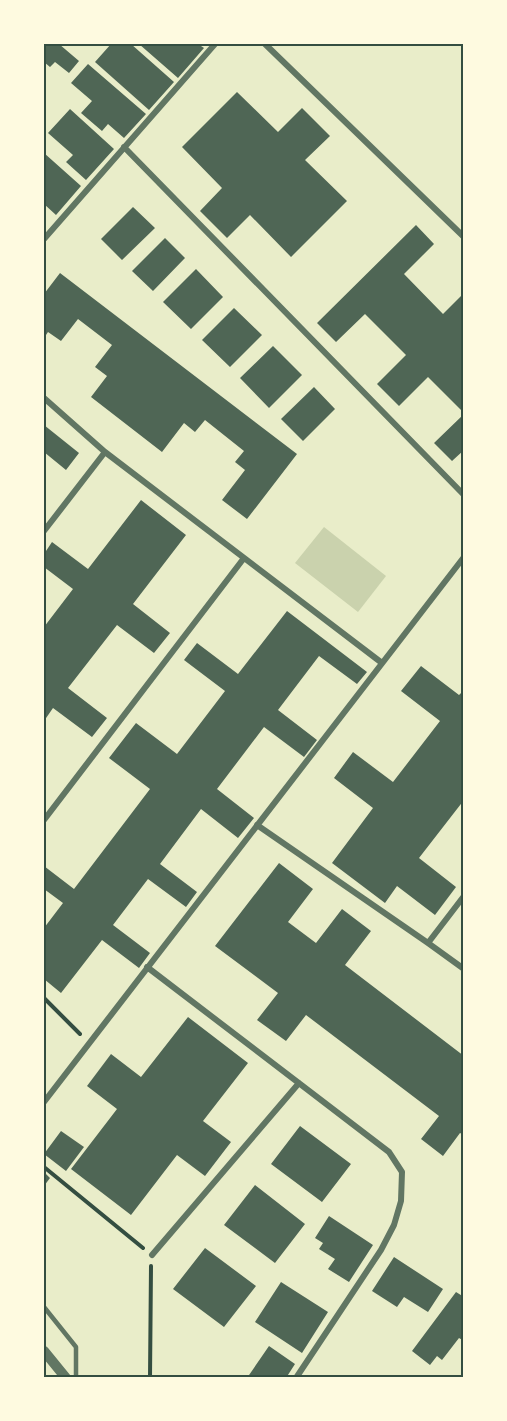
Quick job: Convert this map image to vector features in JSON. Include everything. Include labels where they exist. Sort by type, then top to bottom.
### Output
[{"type":"street","points":[[44,239],[215,44]]},
{"type":"street","points":[[265,44],[464,237]]},
{"type":"street","points":[[124,147],[464,495]]},
{"type":"street","points":[[44,399],[105,452],[382,663]]},
{"type":"street","points":[[44,531],[105,452]]},
{"type":"street","points":[[44,1102],[464,556]]},
{"type":"street","points":[[44,820],[244,558]]},
{"type":"street","points":[[257,825],[464,969]]},
{"type":"street","points":[[428,943],[464,896]]},
{"type":"street","points":[[147,967],[389,1152],[402,1172],[401,1200],[394,1225],[381,1250],[296,1377]]},
{"type":"street","points":[[152,1255],[299,1083]]},
{"type":"street","points":[[44,1351],[66,1377]]},
{"type":"lane","points":[[44,1307],[76,1347],[76,1377]]},
{"type":"path","points":[[44,998],[89,1043]]},
{"type":"path","points":[[44,1167],[152,1255],[150,1377]]},
{"type":"green space","points":[[324,527],[386,576],[358,612],[295,563]]},
{"type":"building","points":[[44,44],[59,44],[79,61],[69,73],[55,62],[50,67],[44,62]]},
{"type":"building","points":[[111,44],[131,44],[174,82],[149,110],[95,62]]},
{"type":"building","points":[[139,44],[198,44],[204,48],[178,78]]},
{"type":"building","points":[[88,64],[146,114],[124,138],[108,124],[102,131],[81,113],[92,101],[71,83]]},
{"type":"building","points":[[237,92],[278,132],[302,108],[330,136],[305,160],[347,201],[291,257],[250,215],[227,238],[200,211],[222,188],[182,147]]},
{"type":"building","points":[[70,109],[114,149],[86,180],[66,162],[73,155],[48,133]]},
{"type":"building","points":[[44,153],[81,186],[56,215],[44,204]]},
{"type":"building","points":[[133,207],[155,228],[122,260],[101,239]]},
{"type":"building","points":[[416,225],[434,244],[404,274],[443,314],[464,293],[464,413],[428,377],[399,406],[377,384],[406,355],[365,314],[336,342],[317,323]]},
{"type":"building","points":[[165,238],[185,258],[153,291],[132,271]]},
{"type":"building","points":[[196,269],[223,297],[191,329],[163,302]]},
{"type":"building","points":[[60,273],[297,454],[247,519],[222,500],[245,470],[235,462],[244,451],[205,420],[195,432],[184,423],[162,452],[91,397],[107,376],[95,367],[112,345],[78,319],[61,341],[48,332],[44,338],[44,294]]},
{"type":"building","points":[[234,308],[262,335],[230,367],[202,340]]},
{"type":"building","points":[[273,346],[302,375],[269,408],[240,378]]},
{"type":"building","points":[[314,387],[335,409],[303,441],[281,419]]},
{"type":"building","points":[[464,414],[464,450],[452,461],[434,443]]},
{"type":"building","points":[[44,425],[79,453],[66,470],[44,452]]},
{"type":"building","points":[[141,500],[186,535],[133,604],[170,633],[154,653],[117,625],[68,688],[107,718],[92,737],[53,708],[44,721],[44,627],[73,589],[44,567],[44,554],[52,542],[88,569]]},
{"type":"building","points":[[287,611],[367,672],[357,684],[319,656],[278,710],[317,740],[304,757],[264,727],[217,789],[254,818],[238,838],[201,809],[160,864],[197,892],[186,907],[148,879],[113,925],[150,953],[139,968],[102,940],[61,993],[44,979],[44,928],[63,903],[44,889],[44,866],[74,889],[150,789],[109,758],[136,723],[177,754],[225,691],[184,660],[197,643],[238,674]]},
{"type":"building","points":[[421,666],[459,695],[464,690],[464,800],[419,858],[456,887],[435,915],[397,886],[385,903],[332,863],[373,808],[334,778],[353,752],[393,782],[440,721],[401,691]]},
{"type":"building","points":[[279,863],[313,889],[288,922],[316,943],[342,909],[371,931],[345,965],[464,1056],[464,1135],[460,1133],[443,1156],[421,1139],[439,1116],[306,1015],[286,1041],[257,1020],[278,993],[215,946]]},
{"type":"building","points":[[188,1017],[248,1063],[203,1121],[231,1142],[205,1176],[177,1155],[131,1215],[71,1169],[117,1109],[87,1086],[111,1054],[141,1077]]},
{"type":"building","points":[[300,1126],[351,1164],[322,1202],[271,1164]]},
{"type":"building","points":[[61,1131],[84,1147],[66,1171],[44,1154]]},
{"type":"building","points":[[44,1172],[50,1178],[44,1186]]},
{"type":"building","points":[[255,1185],[305,1224],[275,1263],[224,1225]]},
{"type":"building","points":[[329,1216],[373,1245],[349,1282],[328,1269],[335,1259],[319,1249],[323,1243],[315,1238]]},
{"type":"building","points":[[205,1248],[256,1286],[224,1327],[173,1289]]},
{"type":"building","points":[[394,1257],[443,1289],[428,1312],[404,1297],[397,1307],[372,1291]]},
{"type":"building","points":[[281,1282],[328,1312],[302,1353],[255,1322]]},
{"type":"building","points":[[456,1292],[464,1297],[464,1341],[459,1338],[442,1360],[437,1356],[430,1365],[412,1351]]},
{"type":"building","points":[[269,1346],[295,1364],[286,1378],[247,1378]]}]
